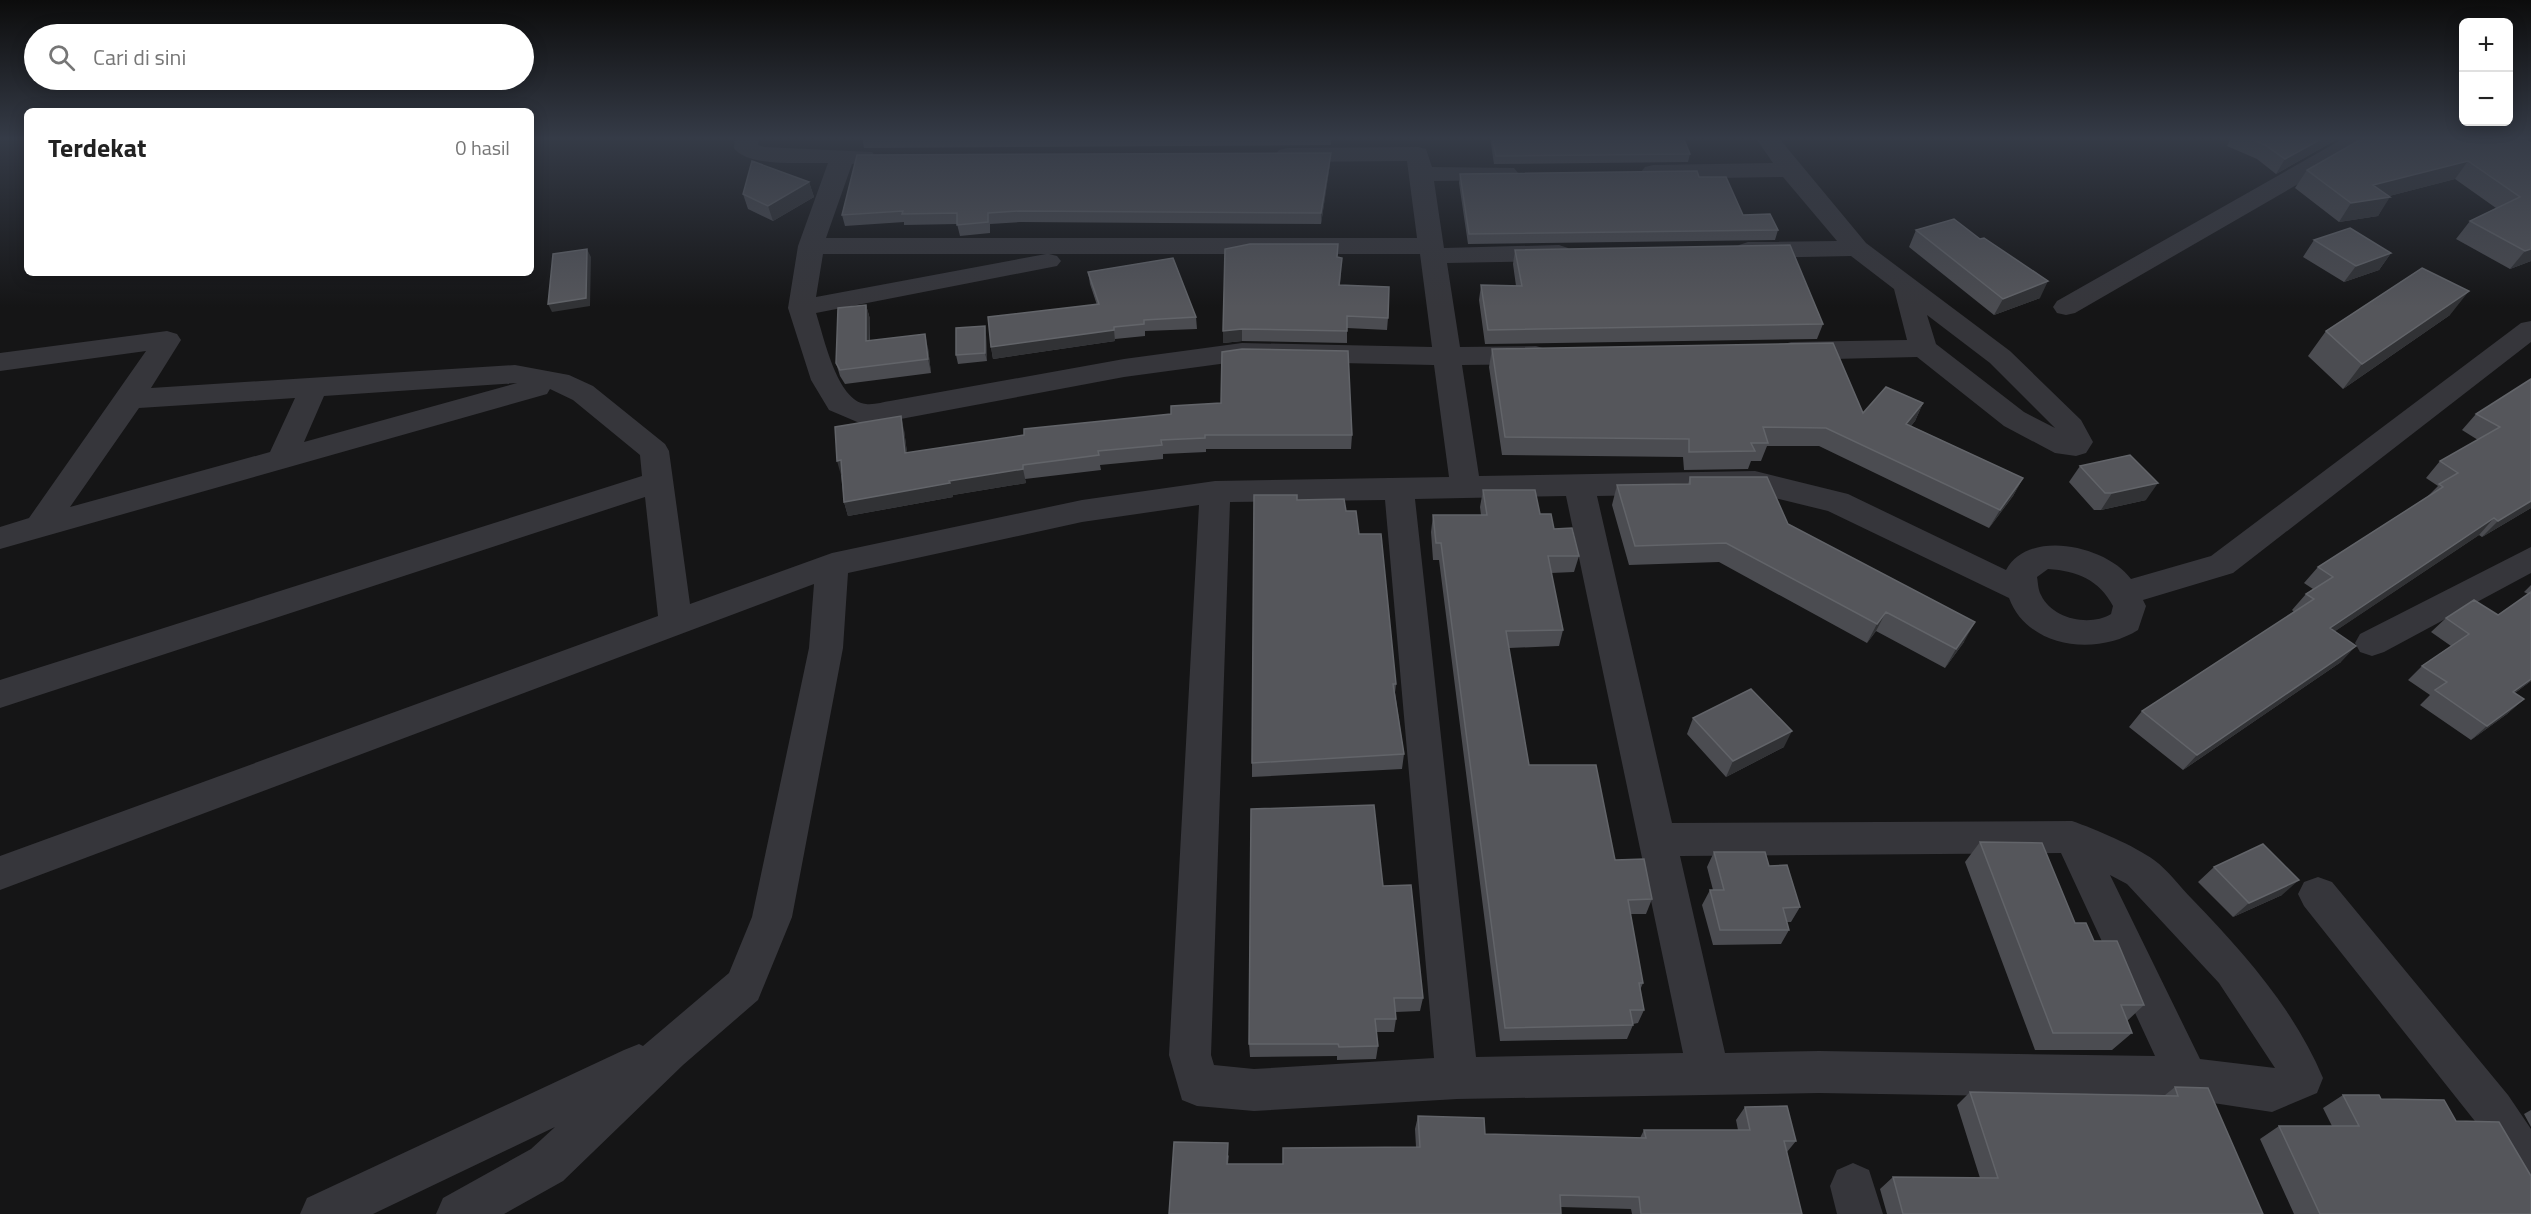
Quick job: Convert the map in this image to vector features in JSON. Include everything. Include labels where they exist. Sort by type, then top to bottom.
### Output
[{"type":"street","points":[[829,194],[811,246],[801,308],[817,361],[832,392],[839,403],[862,414],[912,408],[1124,368],[1242,352],[1447,356],[1566,354]]},
{"type":"street","points":[[1424,194],[1466,488]]},
{"type":"street","points":[[1810,194],[1857,248],[1907,289],[2000,357],[2071,428],[2078,442],[2076,446],[2065,446],[2014,419],[1923,348],[1907,289]]},
{"type":"street","points":[[2066,307],[2264,194]]},
{"type":"street","points":[[811,246],[1123,247],[1586,253]]},
{"type":"street","points":[[801,308],[1123,247]]},
{"type":"street","points":[[1728,251],[1857,248]]},
{"type":"street","points":[[2125,593],[2222,565],[2531,328]]},
{"type":"street","points":[[0,362],[167,340],[130,399],[40,526]]},
{"type":"street","points":[[1768,351],[1923,348]]},
{"type":"street","points":[[130,399],[515,374],[559,381],[583,393],[654,451],[676,623]]},
{"type":"street","points":[[0,538],[559,381]]},
{"type":"street","points":[[282,459],[314,387]]},
{"type":"street","points":[[0,694],[657,482]]},
{"type":"street","points":[[0,873],[832,565],[1082,511],[1215,492],[1755,482],[1837,502],[2019,589]]},
{"type":"street","points":[[1580,485],[1708,1072]]},
{"type":"street","points":[[1399,489],[1457,1078]]},
{"type":"street","points":[[1215,492],[1190,1055],[1197,1085],[1254,1090],[1457,1078],[1708,1072],[2187,1078],[2272,1090],[2302,1078],[2288,1050],[2233,970],[2141,872],[2072,837],[1657,840]]},
{"type":"street","points":[[2047,557],[2068,558],[2091,565],[2112,578],[2125,593],[2131,610],[2126,623],[2112,632],[2091,635],[2068,631],[2045,620],[2028,605],[2019,589],[2020,574],[2030,563],[2047,557]]},
{"type":"street","points":[[2373,643],[2531,559]]},
{"type":"street","points":[[459,1214],[547,1165],[668,1051],[744,986],[772,918],[826,648],[832,565]]},
{"type":"street","points":[[2072,837],[2187,1078]]},
{"type":"street","points":[[2318,894],[2493,1110],[2531,1168]]},
{"type":"street","points":[[323,1214],[668,1051]]},
{"type":"building","points":[[743,194],[789,194],[768,206]]},
{"type":"building","points":[[847,194],[1324,194],[1321,213],[1019,211],[988,213],[988,222],[957,225],[957,213],[902,214],[903,211],[842,215]]},
{"type":"building","points":[[1463,194],[1733,194],[1743,215],[1770,214],[1778,230],[1469,234]]},
{"type":"building","points":[[2339,194],[2385,194],[2390,197],[2351,203]]},
{"type":"building","points":[[2515,194],[2531,194],[2531,249],[2525,251],[2470,221],[2520,197]]},
{"type":"building","points":[[1954,219],[1980,239],[1984,238],[2048,281],[2003,299],[1916,230]]},
{"type":"building","points":[[2350,228],[2391,253],[2356,266],[2314,240]]},
{"type":"building","points":[[1250,244],[1338,244],[1337,257],[1342,258],[1339,285],[1389,287],[1388,318],[1347,316],[1347,331],[1242,329],[1223,331],[1225,249]]},
{"type":"building","points":[[1790,245],[1823,324],[1488,330],[1481,285],[1522,286],[1515,250]]},
{"type":"building","points":[[587,249],[586,298],[548,304],[553,254]]},
{"type":"building","points":[[1173,258],[1196,317],[1144,320],[1144,324],[1114,327],[1114,330],[991,347],[988,317],[1099,304],[1088,272]]},
{"type":"building","points":[[2422,268],[2469,291],[2362,364],[2326,331]]},
{"type":"building","points":[[866,305],[866,341],[925,334],[928,359],[840,370],[836,363],[838,308]]},
{"type":"building","points":[[985,326],[985,353],[956,355],[956,328]]},
{"type":"building","points":[[1833,343],[1863,413],[1886,387],[1923,403],[1906,424],[2023,478],[2000,510],[1826,428],[1763,427],[1768,443],[1751,443],[1755,451],[1689,452],[1689,439],[1505,437],[1492,349]]},
{"type":"building","points":[[1242,349],[1348,351],[1352,435],[1205,435],[1205,438],[1161,440],[1162,445],[1098,451],[1099,455],[1023,465],[1023,469],[844,502],[841,460],[837,461],[835,427],[901,416],[905,453],[1024,435],[1024,429],[1171,414],[1171,406],[1221,403],[1222,352]]},
{"type":"building","points":[[2531,379],[2531,501],[2498,521],[2494,518],[2330,628],[2356,646],[2197,755],[2142,711],[2314,599],[2306,594],[2333,577],[2318,567],[2443,487],[2439,484],[2458,473],[2440,461],[2500,427],[2476,414]]},
{"type":"building","points":[[2130,455],[2158,483],[2105,493],[2080,466]]},
{"type":"building","points":[[1690,477],[1767,477],[1788,524],[1975,622],[1956,649],[1886,612],[1877,624],[1726,543],[1635,546],[1617,485],[1690,484]]},
{"type":"building","points":[[1483,490],[1535,490],[1540,514],[1551,514],[1554,529],[1572,528],[1579,556],[1548,556],[1563,630],[1506,631],[1529,765],[1596,765],[1615,860],[1644,859],[1652,899],[1628,900],[1643,983],[1639,983],[1644,1010],[1630,1010],[1633,1025],[1505,1028],[1441,543],[1436,543],[1433,515],[1487,515]]},
{"type":"building","points":[[1254,495],[1297,495],[1297,500],[1344,499],[1346,511],[1356,511],[1359,534],[1381,534],[1396,684],[1393,684],[1404,754],[1252,763]]},
{"type":"building","points":[[2531,592],[2531,679],[2513,692],[2524,699],[2487,726],[2435,690],[2447,682],[2422,666],[2469,634],[2446,618],[2474,600],[2498,615]]},
{"type":"building","points":[[1751,689],[1792,731],[1733,761],[1693,718]]},
{"type":"building","points":[[1374,805],[1383,886],[1411,885],[1423,998],[1394,998],[1396,1019],[1375,1019],[1378,1046],[1249,1044],[1251,809]]},
{"type":"building","points":[[1980,842],[2042,843],[2075,923],[2086,923],[2094,941],[2117,941],[2144,1005],[2121,1005],[2132,1033],[2053,1033]]},
{"type":"building","points":[[2263,844],[2299,880],[2249,903],[2214,867]]},
{"type":"building","points":[[1714,852],[1765,852],[1769,866],[1787,865],[1800,907],[1783,908],[1789,930],[1720,930],[1710,890],[1724,890]]},
{"type":"building","points":[[2175,1087],[2208,1088],[2263,1214],[1903,1214],[1893,1177],[1998,1178],[1970,1092],[2178,1096]]},
{"type":"building","points":[[2343,1095],[2379,1095],[2381,1099],[2444,1100],[2456,1121],[2499,1122],[2531,1176],[2531,1214],[2320,1214],[2279,1126],[2359,1126]]},
{"type":"building","points":[[1787,1106],[1796,1141],[1784,1141],[1802,1214],[1641,1214],[1639,1197],[1560,1195],[1561,1214],[1169,1214],[1174,1142],[1228,1143],[1227,1164],[1283,1164],[1283,1148],[1420,1147],[1418,1116],[1484,1118],[1485,1134],[1646,1138],[1644,1130],[1750,1130],[1745,1107]]}]
